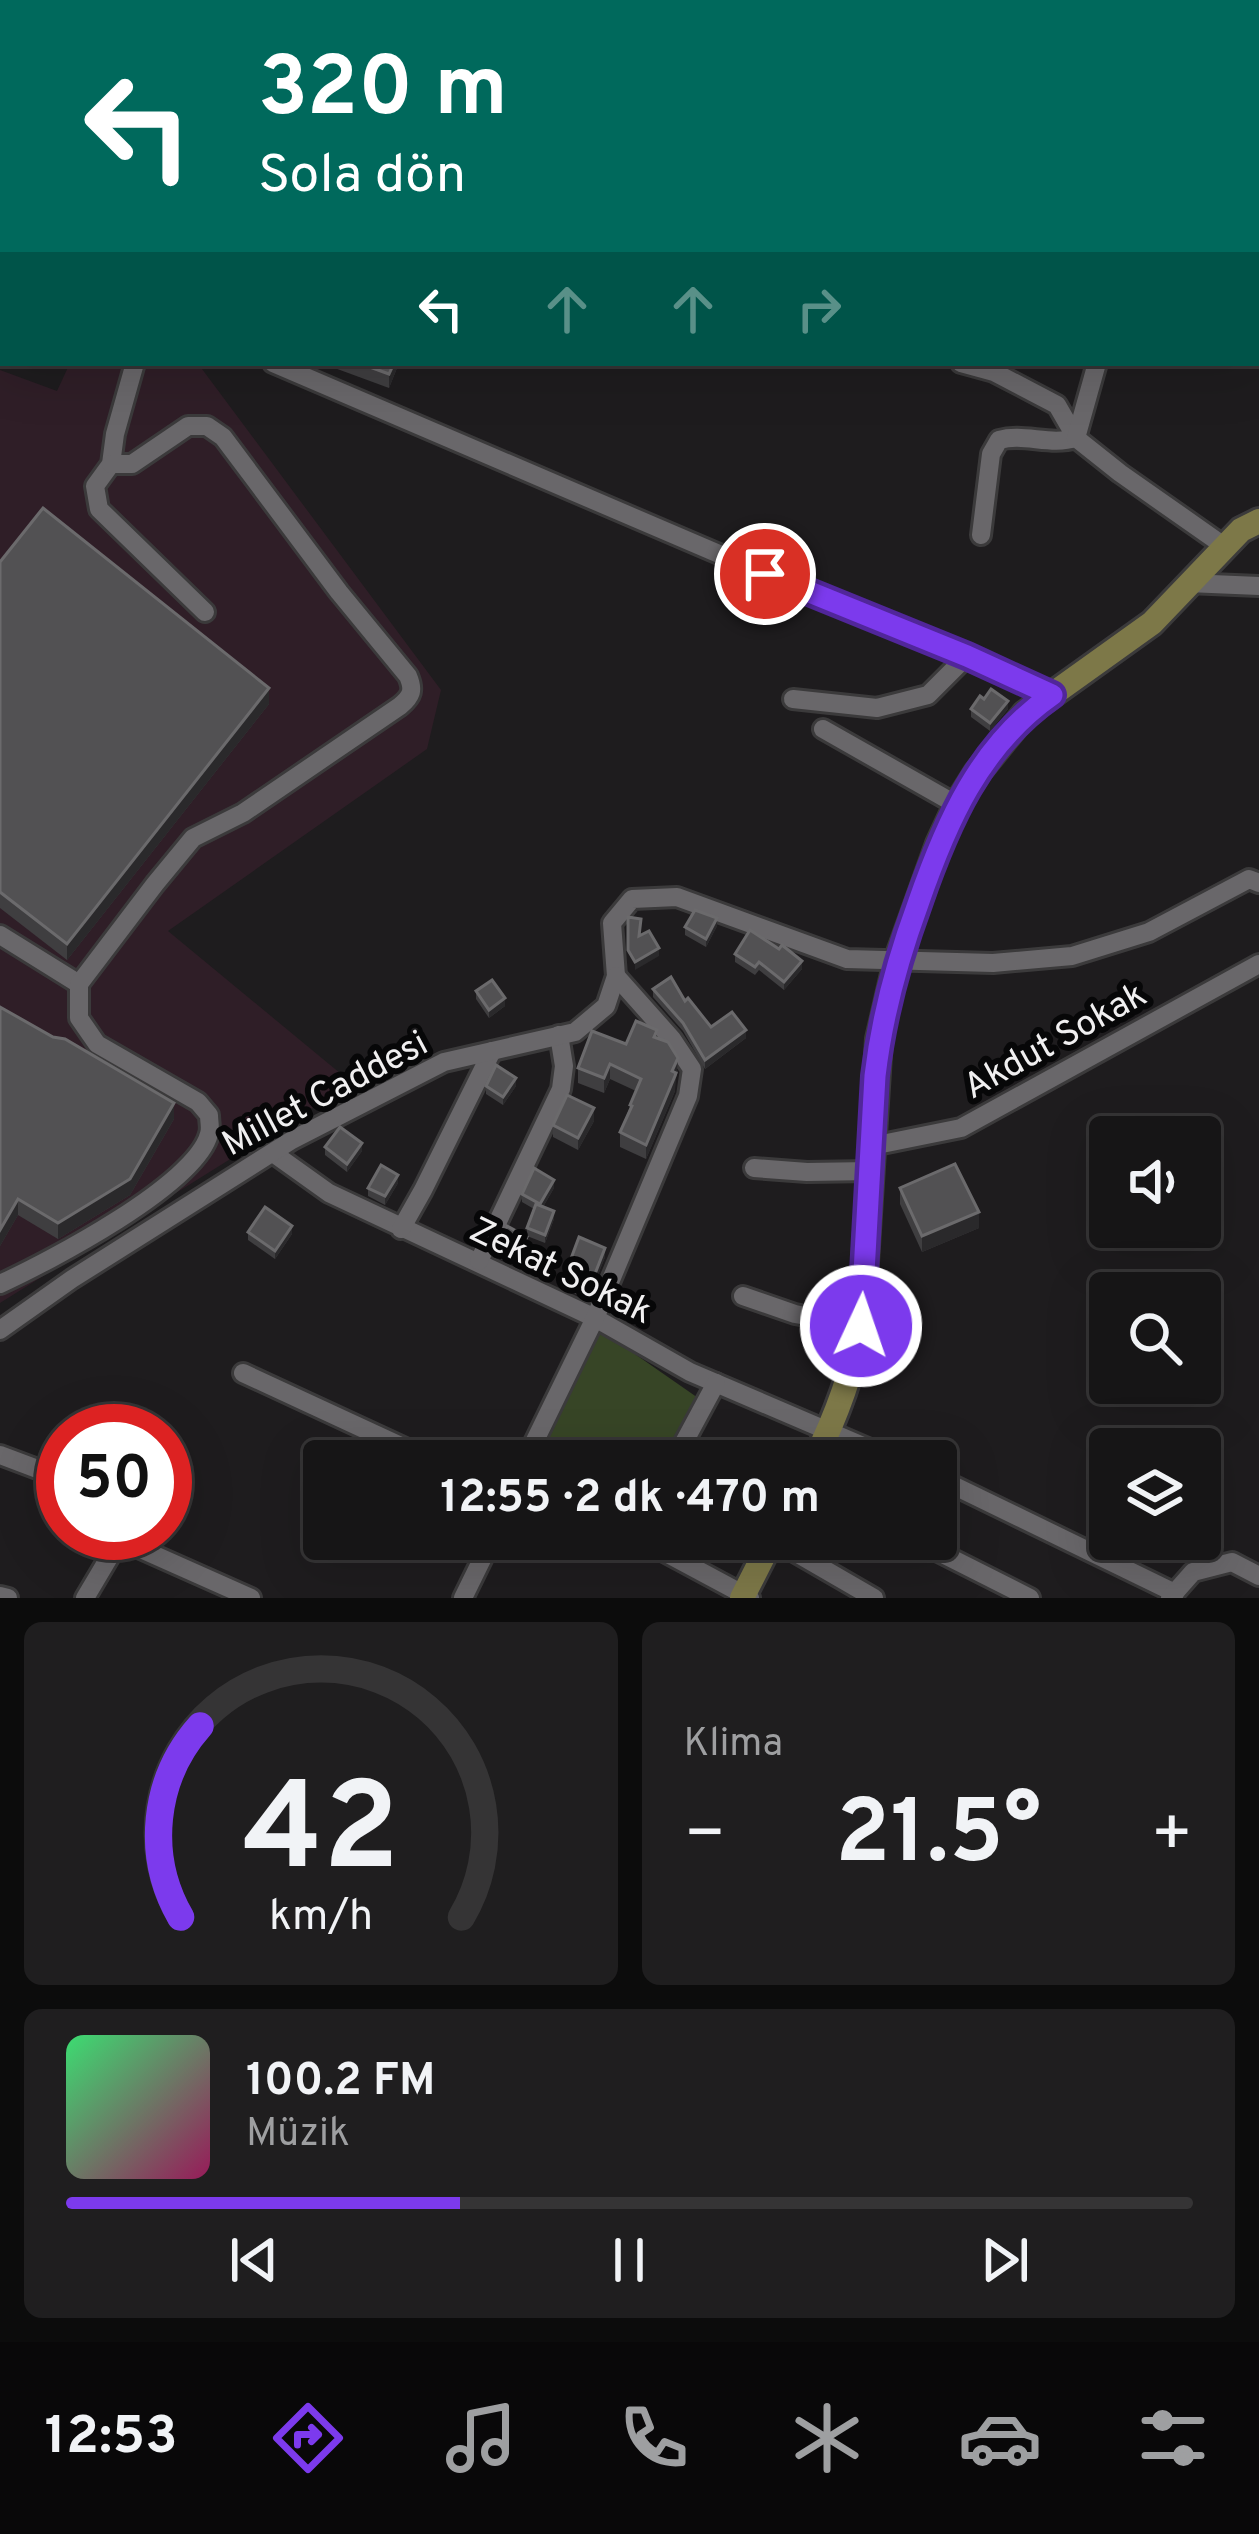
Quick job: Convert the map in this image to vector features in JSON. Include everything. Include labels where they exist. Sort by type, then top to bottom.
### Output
[{"type":"main road","points":[[825,1440],[854,1365],[861,1326],[879,1039],[897,961],[957,805],[1025,714],[1152,623],[1224,546],[1259,521]]},
{"type":"main road","points":[[745,1597],[762,1560]]},
{"type":"street","points":[[134,366],[111,464],[95,486],[99,509],[205,612]]},
{"type":"street","points":[[279,366],[1052,695]]},
{"type":"street","points":[[972,366],[994,372],[1057,405],[1076,438],[1224,546]]},
{"type":"street","points":[[1076,438],[1096,366]]},
{"type":"street","points":[[0,1284],[149,1200],[198,1156],[209,1134],[209,1115],[199,1102],[87,1043],[79,1018],[80,984],[194,838],[243,813],[411,697],[407,676],[223,437],[207,425],[188,426],[132,464],[111,464]]},
{"type":"street","points":[[981,536],[991,454],[999,440],[1008,436],[1060,443],[1076,438]]},
{"type":"street","points":[[1188,583],[1259,586]]},
{"type":"street","points":[[793,699],[877,708],[928,695],[967,656]]},
{"type":"street","points":[[823,729],[957,805]]},
{"type":"street","points":[[535,1440],[595,1318],[688,1096],[692,1069],[616,976],[612,923],[632,899],[677,897],[847,959],[993,963],[1072,956],[1149,932],[1249,879],[1259,883]]},
{"type":"street","points":[[0,935],[80,984]]},
{"type":"street","name":"Akdut Sokak","points":[[754,1168],[807,1172],[871,1158],[961,1128],[1259,964]]},
{"type":"street","name":"Millet Caddesi","points":[[0,1330],[72,1279],[273,1153],[444,1062],[575,1032],[606,1006],[616,976]]},
{"type":"street","points":[[478,1261],[561,1090],[565,1066],[559,1035]]},
{"type":"street","points":[[401,1228],[492,1051]]},
{"type":"street","name":"Zekat Sokak","points":[[273,1153],[329,1193],[595,1318],[690,1372],[848,1440]]},
{"type":"street","points":[[743,1296],[795,1314],[861,1326]]},
{"type":"street","points":[[243,1373],[388,1440]]},
{"type":"street","points":[[685,1440],[716,1383]]},
{"type":"street","points":[[0,1455],[36,1468]]},
{"type":"street","points":[[957,1488],[1172,1595],[1193,1572],[1232,1562],[1259,1576]]},
{"type":"street","points":[[85,1598],[102,1560]]},
{"type":"street","points":[[166,1560],[250,1598]]},
{"type":"street","points":[[463,1598],[482,1560]]},
{"type":"street","points":[[678,1560],[745,1597]]},
{"type":"street","points":[[808,1560],[874,1598]]},
{"type":"street","points":[[955,1560],[1030,1598]]},
{"type":"shaded area","points":[[69,366],[202,369],[441,690],[427,749],[168,931],[352,1083],[0,1303],[0,370],[57,391]]},
{"type":"green space","points":[[599,1329],[701,1400],[679,1440],[541,1440]]},
{"type":"building","points":[[367,366],[393,366],[389,374]]},
{"type":"building","points":[[43,508],[269,688],[67,944],[0,892],[0,562]]},
{"type":"building","points":[[991,689],[1008,701],[990,723],[971,709]]},
{"type":"building","points":[[695,910],[717,918],[706,939],[685,927]]},
{"type":"building","points":[[628,917],[641,919],[639,936],[649,931],[659,948],[635,962],[628,950]]},
{"type":"building","points":[[750,930],[802,961],[784,982],[759,962],[755,967],[735,954]]},
{"type":"building","points":[[671,977],[685,1001],[688,998],[711,1027],[732,1012],[746,1030],[705,1060],[683,1023],[653,989]]},
{"type":"building","points":[[492,980],[505,998],[489,1010],[476,991]]},
{"type":"building","points":[[0,1007],[174,1103],[130,1179],[58,1223],[18,1199],[0,1230]]},
{"type":"building","points":[[636,1021],[657,1030],[654,1037],[668,1042],[678,1058],[646,1145],[620,1132],[641,1079],[610,1064],[604,1078],[578,1068],[592,1031],[626,1044]]},
{"type":"building","points":[[496,1065],[516,1078],[503,1097],[486,1086]]},
{"type":"building","points":[[567,1095],[594,1108],[578,1138],[553,1125]]},
{"type":"building","points":[[340,1127],[362,1143],[347,1164],[325,1147]]},
{"type":"building","points":[[955,1164],[979,1212],[922,1236],[900,1188]]},
{"type":"building","points":[[381,1165],[398,1175],[385,1196],[368,1188]]},
{"type":"building","points":[[534,1168],[554,1180],[540,1204],[522,1194]]},
{"type":"building","points":[[536,1204],[554,1211],[545,1235],[527,1228]]},
{"type":"building","points":[[265,1207],[292,1226],[275,1251],[248,1232]]},
{"type":"building","points":[[507,1226],[527,1237],[517,1258],[496,1249]]},
{"type":"building","points":[[579,1237],[605,1248],[588,1292],[563,1280]]},
{"type":"route","points":[[765,574],[1052,695],[1025,714],[957,805],[897,961],[875,1076],[861,1326]]}]
